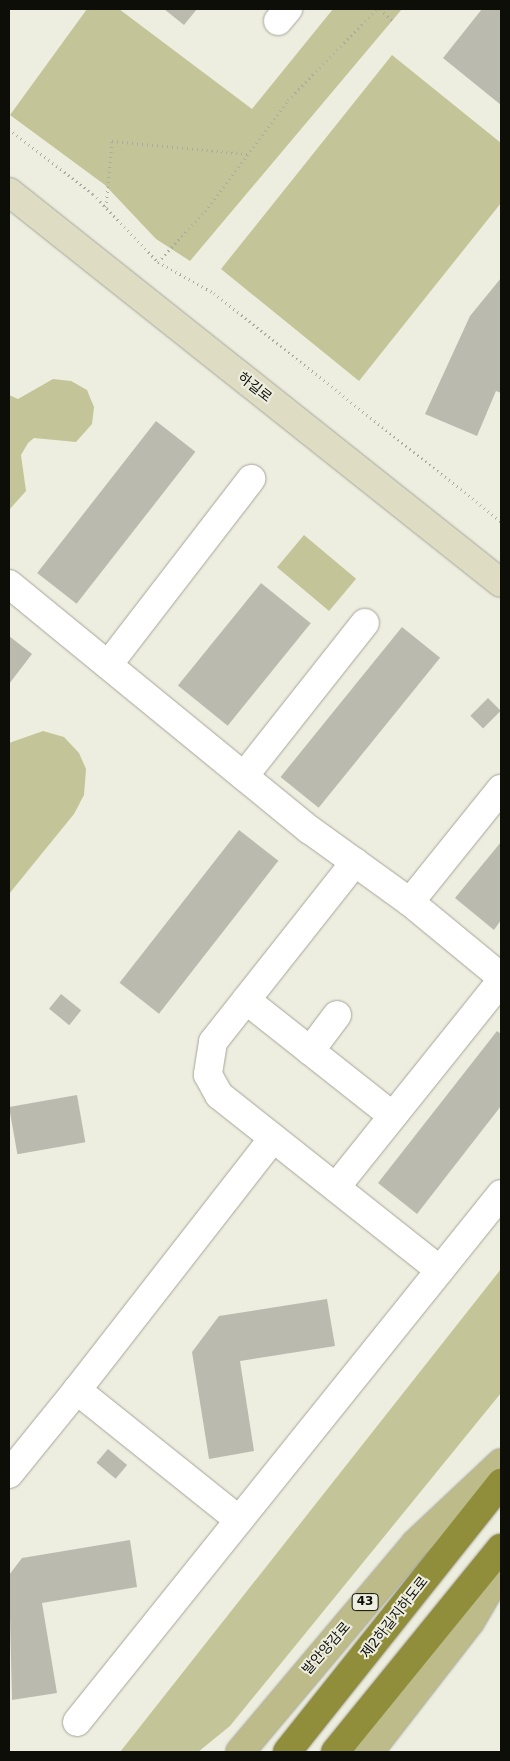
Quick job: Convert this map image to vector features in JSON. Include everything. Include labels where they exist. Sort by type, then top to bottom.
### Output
[{"type":"highway","name":"제2하길지하도로","points":[[287,1752],[501,1483]]},
{"type":"highway","points":[[335,1752],[501,1548]]},
{"type":"main road","name":"발안양감로","points":[[240,1752],[414,1544],[501,1464]]},
{"type":"main road","points":[[369,1752],[470,1622],[501,1569]]},
{"type":"street","name":"하길로","points":[[9,192],[501,583]]},
{"type":"street","points":[[108,665],[251,480]]},
{"type":"street","points":[[9,584],[244,776],[410,902],[501,977]]},
{"type":"street","points":[[244,776],[365,623]]},
{"type":"street","points":[[410,902],[501,789]]},
{"type":"street","points":[[355,862],[213,1042],[208,1075],[219,1095],[440,1270]]},
{"type":"street","points":[[336,1187],[501,981]]},
{"type":"street","points":[[246,1000],[393,1116]]},
{"type":"street","points":[[310,1051],[337,1015]]},
{"type":"street","points":[[9,1474],[77,1390],[273,1138]]},
{"type":"street","points":[[77,1722],[501,1194]]},
{"type":"street","points":[[77,1390],[239,1520]]},
{"type":"path","points":[[158,262],[205,211],[288,100],[378,9],[392,20]]},
{"type":"path","points":[[9,129],[106,208],[158,262],[214,293],[501,521]]},
{"type":"path","points":[[106,208],[112,140],[247,154]]},
{"type":"green space","points":[[87,9],[119,9],[252,109],[333,9],[402,9],[190,261],[156,239],[105,185],[10,115]]},
{"type":"green space","points":[[392,55],[501,143],[501,203],[359,381],[221,269]]},
{"type":"green space","points":[[53,379],[71,381],[87,390],[94,407],[92,424],[76,442],[34,438],[28,443],[21,455],[26,491],[9,510],[9,395],[18,399]]},
{"type":"green space","points":[[304,535],[356,579],[329,611],[277,567]]},
{"type":"green space","points":[[43,731],[64,737],[79,753],[86,769],[84,795],[74,814],[9,894],[9,743]]},
{"type":"green space","points":[[501,1269],[501,1393],[230,1726],[198,1752],[120,1752]]},
{"type":"building","points":[[164,9],[197,9],[184,25]]},
{"type":"building","points":[[482,9],[501,9],[501,105],[443,58]]},
{"type":"building","points":[[501,278],[501,393],[496,391],[477,436],[425,414],[470,316]]},
{"type":"building","points":[[156,421],[195,452],[77,604],[37,573]]},
{"type":"building","points":[[261,583],[311,623],[228,726],[178,686]]},
{"type":"building","points":[[402,627],[440,658],[319,808],[281,777]]},
{"type":"building","points":[[9,636],[32,654],[9,684]]},
{"type":"building","points":[[488,698],[501,711],[483,728],[470,716]]},
{"type":"building","points":[[239,830],[278,861],[159,1014],[120,983]]},
{"type":"building","points":[[501,842],[501,920],[494,930],[455,898]]},
{"type":"building","points":[[61,994],[81,1010],[69,1025],[49,1009]]},
{"type":"building","points":[[497,1031],[501,1034],[501,1106],[417,1214],[378,1183]]},
{"type":"building","points":[[77,1095],[85,1142],[17,1154],[9,1107]]},
{"type":"building","points":[[327,1299],[335,1346],[240,1361],[254,1451],[209,1459],[192,1352],[219,1316]]},
{"type":"building","points":[[108,1449],[127,1465],[116,1479],[96,1463]]},
{"type":"building","points":[[130,1540],[137,1587],[42,1603],[57,1693],[12,1700],[9,1575],[22,1558]]}]
